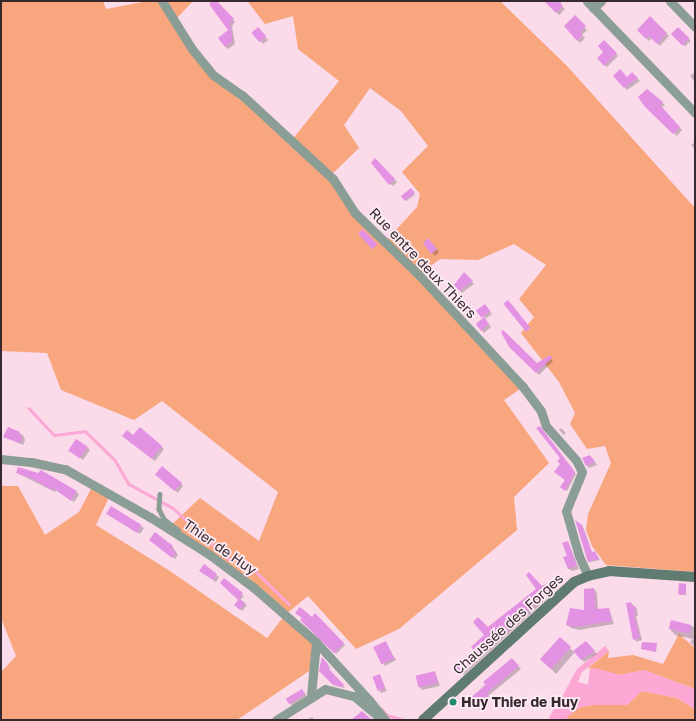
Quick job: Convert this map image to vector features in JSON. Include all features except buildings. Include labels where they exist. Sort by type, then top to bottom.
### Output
[{"type":"main road","name":"Chaussée des Forges","points":[[423,720],[574,582],[588,576],[609,571],[695,577]]},
{"type":"street","name":"Rue entre deux Thiers","points":[[162,1],[192,49],[213,75],[242,95],[333,179],[354,213],[419,275],[523,387],[541,411],[546,426],[576,460],[582,472],[566,511],[588,576]]},
{"type":"street","points":[[587,1],[695,112]]},
{"type":"street","points":[[594,8],[601,1]]},
{"type":"street","points":[[670,1],[695,27]]},
{"type":"street","name":"Thier de Huy","points":[[1,460],[31,462],[66,469],[150,517],[192,544],[253,587],[316,642],[369,700],[384,720]]},
{"type":"street","points":[[276,720],[310,696],[316,642]]},
{"type":"street","name":"Thier de Huy","points":[[310,696],[324,690],[354,696],[378,719],[384,720]]},
{"type":"lane","points":[[160,494],[159,506],[164,519],[192,544]]},
{"type":"shaded area","points":[[1,1],[103,1],[106,9],[148,1],[193,1],[174,21],[213,75],[292,140],[339,81],[298,49],[293,16],[265,24],[248,2],[500,1],[567,66],[695,208],[695,572],[606,565],[592,546],[586,530],[588,514],[611,463],[605,446],[587,449],[570,424],[575,413],[559,382],[521,333],[534,317],[519,299],[546,265],[514,244],[478,260],[440,259],[419,275],[523,387],[504,400],[549,463],[514,497],[517,530],[399,629],[356,649],[308,596],[285,615],[168,528],[200,498],[259,541],[278,492],[162,401],[134,420],[61,390],[47,353],[1,351]],"holes":[[[370,88],[401,111],[428,146],[402,172],[420,194],[417,207],[385,242],[330,176],[359,148],[344,125]]]},
{"type":"shaded area","points":[[93,485],[110,495],[96,525],[170,571],[267,638],[285,615],[316,642],[315,667],[237,720],[1,720],[1,672],[16,656],[1,618],[1,486],[18,486],[45,535],[79,512]]},
{"type":"shaded area","points":[[679,634],[695,648],[695,689],[644,670],[620,675],[588,668],[609,651],[608,658],[633,655],[663,664]]},
{"type":"shaded area","points":[[605,646],[609,651],[582,672],[578,682],[588,685],[590,669],[595,668],[620,675],[644,670],[695,689],[695,709],[677,698],[642,691],[627,705],[592,705],[562,711],[556,708],[577,669]]},
{"type":"shaded area","points":[[642,691],[677,698],[695,709],[695,720],[555,720],[562,711],[592,705],[627,705]]},
{"type":"waterway","points":[[29,408],[54,435],[85,431],[115,460],[129,484],[173,508],[230,560],[244,560],[289,604]]},
{"type":"waterway","points":[[557,720],[562,711],[579,698]]},
{"type":"waterway","points":[[382,709],[387,715],[405,720]]},
{"type":"place","name":"Huy Thier de Huy","points":[[453,702]]}]
